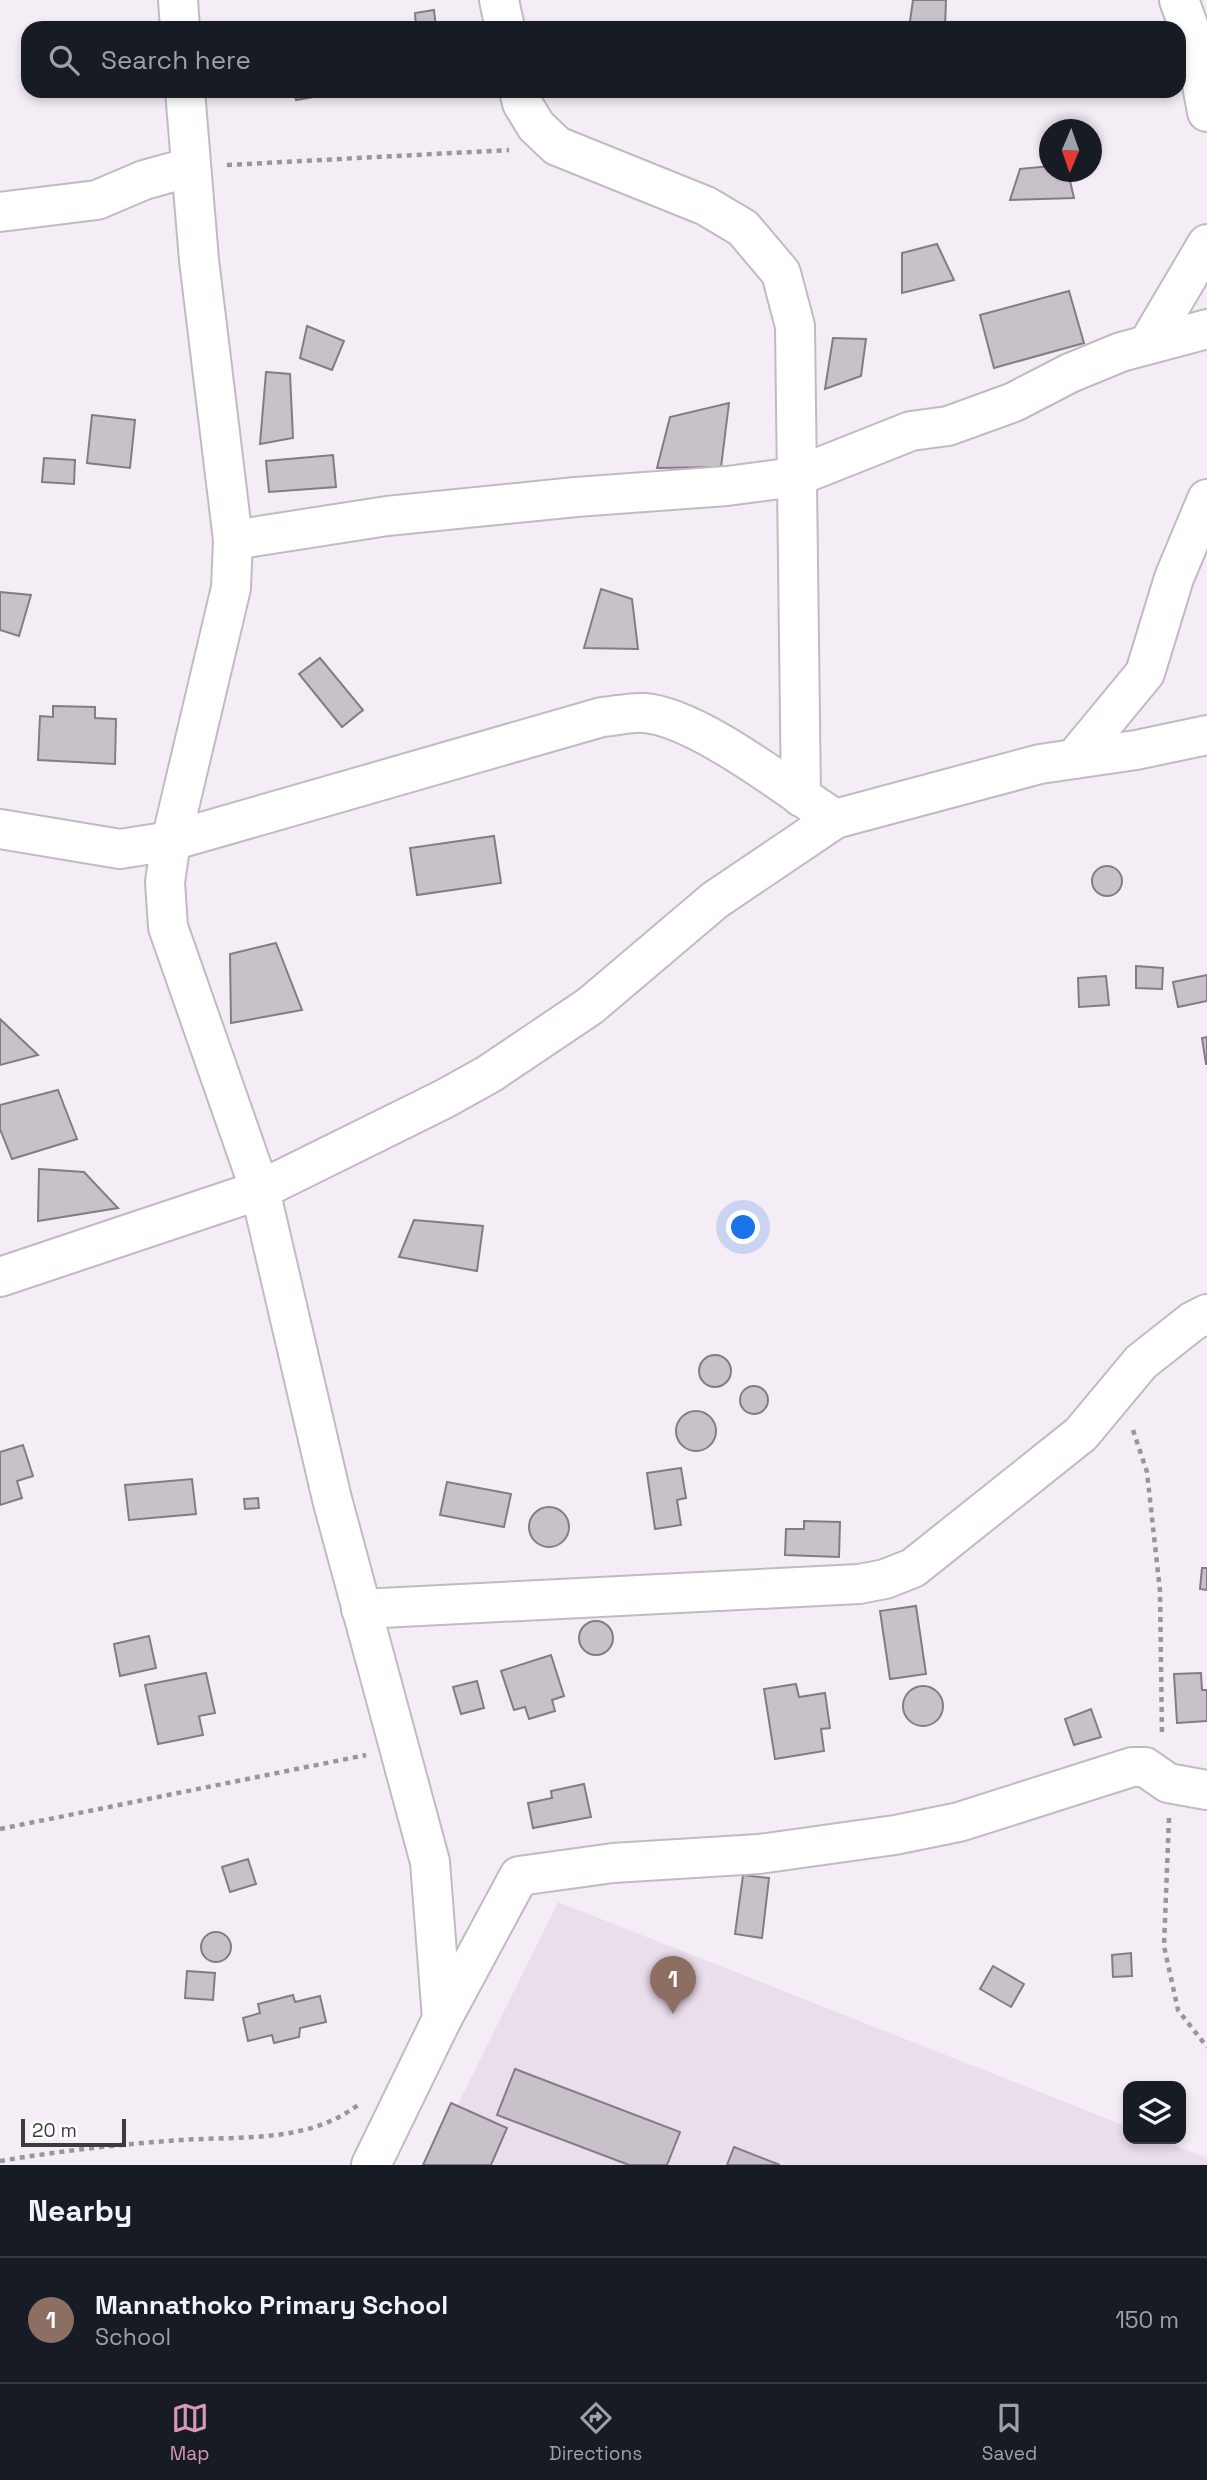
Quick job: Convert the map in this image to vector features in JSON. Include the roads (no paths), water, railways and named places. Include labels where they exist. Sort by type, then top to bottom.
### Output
[{"type":"street","points":[[178,0],[180,21]]},
{"type":"street","points":[[499,0],[504,21]]},
{"type":"street","points":[[1179,0],[1202,53],[1207,113]]},
{"type":"street","points":[[186,98],[233,540],[231,588],[171,841],[165,882],[168,927],[260,1190],[360,1609],[401,1748],[430,1862],[442,2019]]},
{"type":"street","points":[[521,98],[536,126],[557,146],[706,206],[743,228],[781,272],[795,326],[795,477],[802,797]]},
{"type":"street","points":[[0,212],[97,200],[144,180],[191,167]]},
{"type":"street","points":[[1148,344],[1207,244]]},
{"type":"street","points":[[233,540],[387,516],[576,497],[727,486],[795,477],[911,431],[948,426],[1014,402],[1070,373],[1148,344],[1207,329]]},
{"type":"street","points":[[1073,759],[1145,673],[1174,578],[1207,499]]},
{"type":"street","points":[[0,829],[120,849],[171,841],[577,723],[601,717],[644,713],[675,720],[835,820]]},
{"type":"street","points":[[0,1277],[260,1190],[489,1073],[590,1006],[715,900],[835,820],[951,786],[1040,764],[1207,735]]},
{"type":"street","points":[[360,1609],[859,1584],[885,1579],[913,1568],[1081,1434],[1141,1362],[1192,1321],[1207,1314]]},
{"type":"street","points":[[370,2165],[442,2019],[519,1876],[579,1867],[759,1854],[895,1835],[959,1822],[1132,1767],[1144,1767],[1168,1783],[1207,1790]]},
{"type":"place","name":"Mannathoko Primary School","points":[[673,2014]]}]
